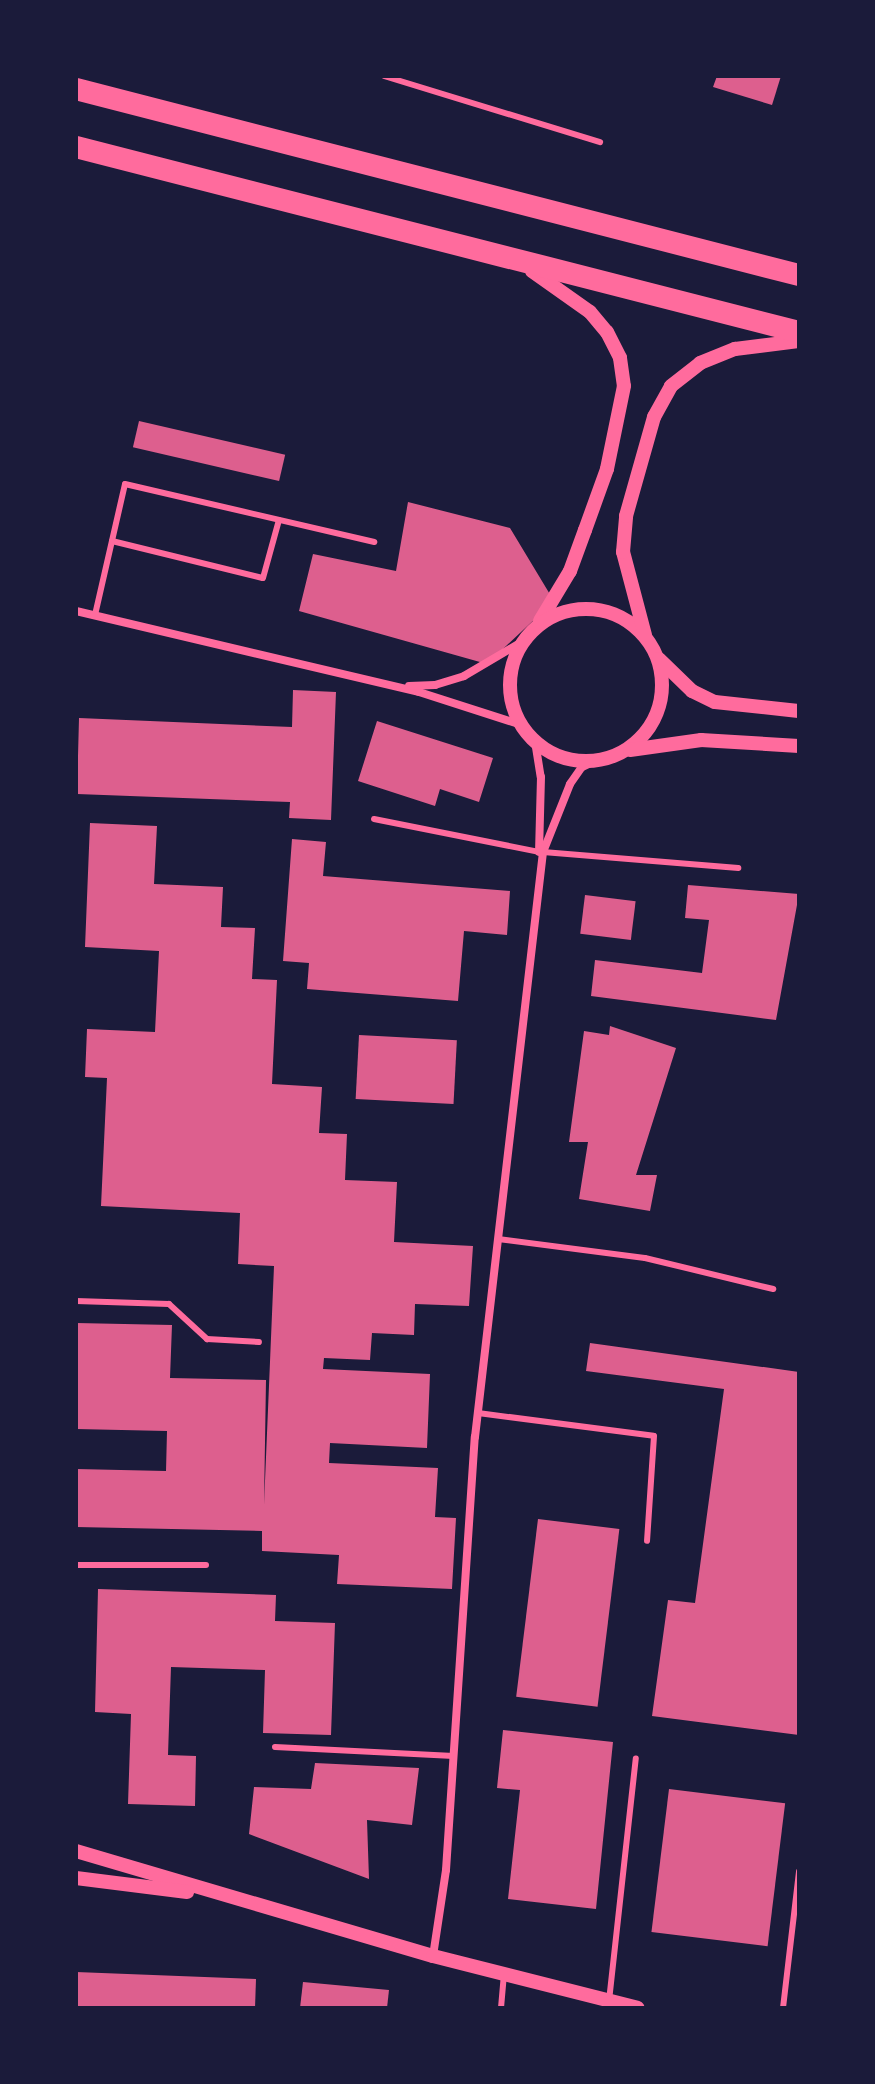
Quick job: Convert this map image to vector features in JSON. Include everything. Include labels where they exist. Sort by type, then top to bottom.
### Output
[{"type":"highway","points":[[76,89],[799,275]]},
{"type":"highway","points":[[76,147],[799,332]]},
{"type":"street","points":[[511,259],[557,284],[590,312],[620,358],[624,386],[610,457],[570,571],[513,664],[510,691],[522,725],[535,741],[554,753],[597,760]]},
{"type":"street","points":[[799,341],[735,349],[700,363],[671,386],[660,407],[626,516],[626,578],[645,635],[658,659],[692,691],[715,702],[799,711]]},
{"type":"street","points":[[393,686],[435,685],[464,676],[554,616],[603,610],[645,635]]},
{"type":"street","points":[[76,611],[393,686],[522,725]]},
{"type":"street","points":[[622,752],[640,739],[661,702],[658,659]]},
{"type":"street","points":[[541,852],[570,784],[582,767],[597,760],[622,752],[701,740],[799,746]]},
{"type":"street","points":[[433,1956],[454,1756],[478,1413],[538,893],[541,852],[535,741]]},
{"type":"street","points":[[76,1851],[223,1897],[433,1956],[638,2008]]},
{"type":"street","points":[[76,1878],[223,1897]]},
{"type":"lane","points":[[384,76],[600,142]]},
{"type":"lane","points":[[95,615],[125,484],[374,542]]},
{"type":"lane","points":[[112,541],[263,578],[279,520]]},
{"type":"lane","points":[[374,819],[541,852],[738,868]]},
{"type":"lane","points":[[498,1239],[645,1258],[773,1289]]},
{"type":"lane","points":[[76,1301],[169,1304],[207,1339],[259,1342]]},
{"type":"lane","points":[[478,1413],[654,1436],[647,1541]]},
{"type":"lane","points":[[76,1565],[206,1565]]},
{"type":"lane","points":[[275,1747],[454,1756]]},
{"type":"lane","points":[[609,2001],[636,1758]]},
{"type":"lane","points":[[783,2008],[799,1871]]},
{"type":"lane","points":[[501,2008],[504,1973]]},
{"type":"building","points":[[717,76],[781,76],[772,105],[713,87]]},
{"type":"building","points":[[139,421],[285,455],[279,481],[133,447]]},
{"type":"building","points":[[408,502],[510,528],[554,601],[487,664],[299,611],[313,554],[396,571]]},
{"type":"building","points":[[293,690],[336,692],[331,820],[289,818],[290,802],[77,794],[79,718],[292,727]]},
{"type":"building","points":[[377,721],[493,758],[479,802],[440,789],[435,806],[358,781]]},
{"type":"building","points":[[90,823],[157,826],[154,884],[223,887],[221,927],[255,928],[252,979],[277,980],[272,1084],[322,1087],[319,1133],[347,1134],[345,1180],[397,1182],[394,1242],[473,1246],[469,1306],[415,1304],[414,1335],[372,1333],[370,1360],[324,1358],[323,1369],[430,1374],[427,1448],[330,1443],[329,1463],[438,1468],[435,1517],[456,1518],[452,1589],[337,1584],[339,1555],[262,1551],[262,1531],[76,1527],[76,1469],[166,1471],[167,1431],[76,1429],[76,1323],[172,1325],[170,1378],[266,1380],[264,1505],[274,1266],[238,1264],[240,1213],[101,1206],[107,1078],[85,1077],[87,1029],[155,1032],[159,951],[85,947]]},
{"type":"building","points":[[292,839],[326,842],[323,876],[510,891],[507,935],[464,931],[458,1001],[307,989],[309,963],[283,961]]},
{"type":"building","points":[[688,885],[799,894],[776,1020],[591,996],[595,960],[702,973],[709,920],[685,918]]},
{"type":"building","points":[[585,895],[636,901],[631,940],[580,934]]},
{"type":"building","points":[[610,1026],[676,1048],[636,1175],[657,1175],[650,1211],[579,1199],[588,1142],[569,1142],[584,1031],[609,1035]]},
{"type":"building","points":[[359,1035],[457,1040],[454,1104],[356,1099]]},
{"type":"building","points":[[590,1343],[799,1372],[799,1735],[652,1716],[668,1600],[695,1603],[724,1389],[586,1371]]},
{"type":"building","points":[[538,1519],[619,1529],[598,1707],[516,1697]]},
{"type":"building","points":[[98,1589],[276,1595],[275,1621],[335,1623],[331,1735],[263,1733],[265,1670],[171,1667],[168,1755],[196,1756],[195,1806],[128,1804],[131,1714],[95,1712]]},
{"type":"building","points":[[503,1730],[613,1742],[596,1909],[508,1899],[520,1790],[497,1788]]},
{"type":"building","points":[[315,1763],[419,1768],[412,1825],[367,1820],[369,1879],[249,1834],[254,1787],[311,1789]]},
{"type":"building","points":[[669,1789],[785,1803],[768,1946],[651,1932]]},
{"type":"building","points":[[76,1972],[256,1979],[255,2008],[76,2008]]},
{"type":"building","points":[[303,1982],[389,1990],[387,2008],[300,2008]]}]
